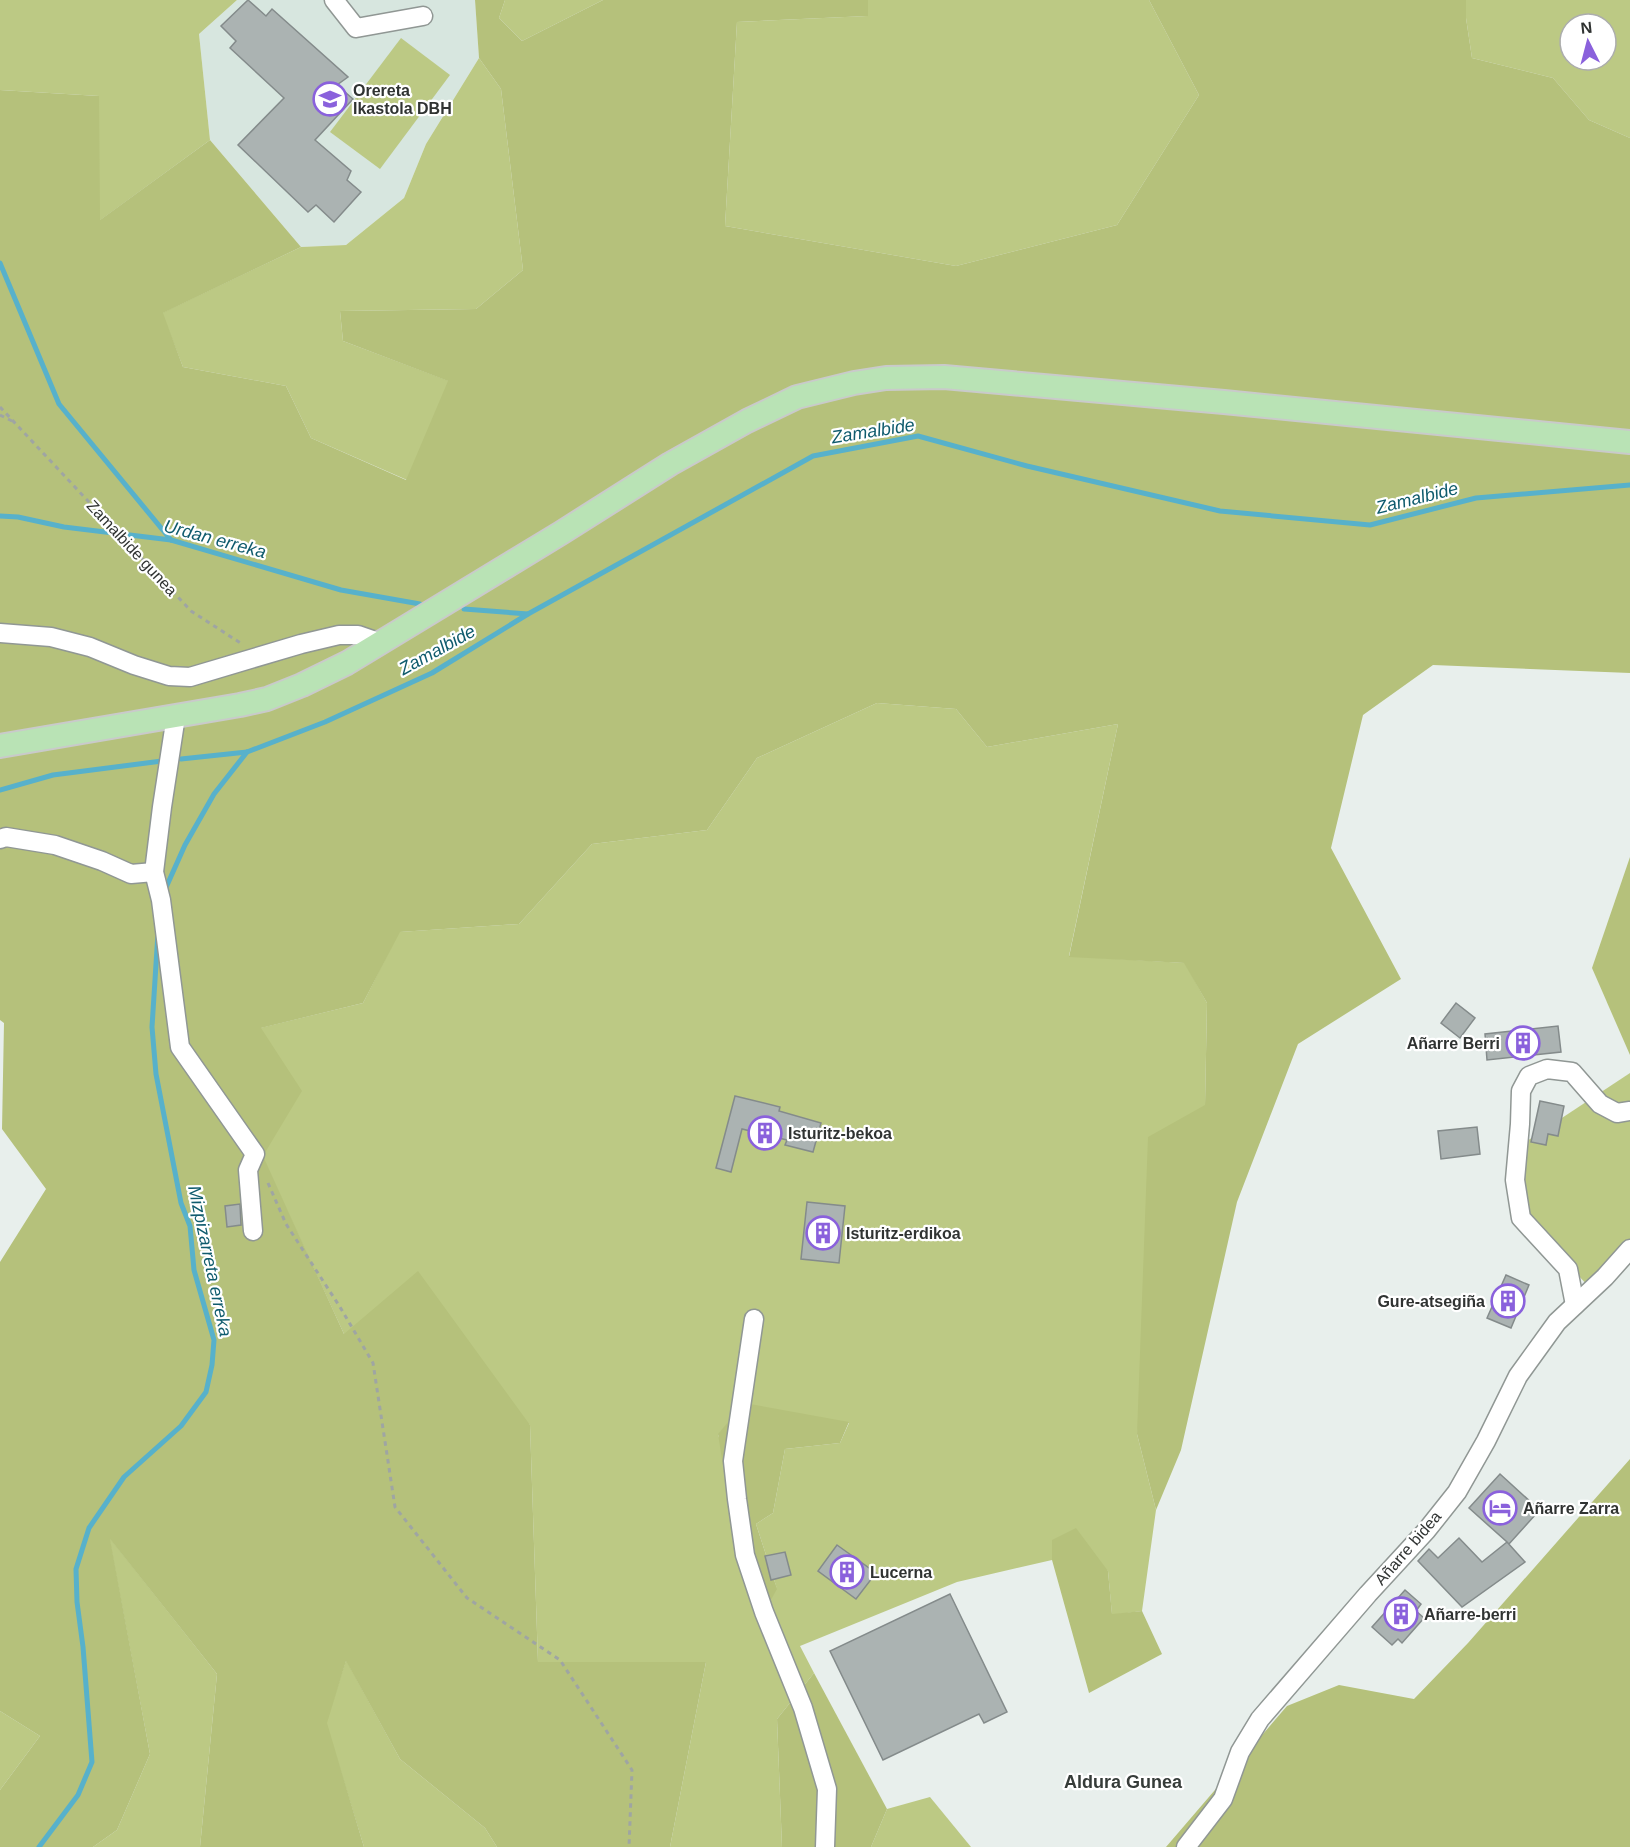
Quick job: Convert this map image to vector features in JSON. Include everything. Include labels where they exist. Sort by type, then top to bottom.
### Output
[{"type":"main road","points":[[0,746],[267,699],[302,685],[381,643],[670,464],[747,421],[797,397],[854,382],[886,378],[944,377],[1630,442]]},
{"type":"street","points":[[334,0],[356,28],[423,16]]},
{"type":"street","points":[[0,633],[51,637],[90,647],[169,676],[190,677],[339,635],[358,635],[381,643]]},
{"type":"street","points":[[176,716],[154,872],[161,900],[180,1047],[255,1154],[248,1170],[253,1232]]},
{"type":"street","points":[[0,839],[6,837],[55,845],[102,861],[131,874],[154,872]]},
{"type":"street","points":[[1575,1305],[1568,1269],[1521,1218],[1515,1180],[1521,1092],[1529,1076],[1547,1069],[1572,1072],[1600,1104],[1617,1113],[1630,1112]]},
{"type":"street","name":"Añarre bidea","points":[[1186,1847],[1223,1799],[1240,1752],[1260,1719],[1426,1531],[1457,1492],[1518,1376],[1557,1322],[1605,1277],[1630,1249]]},
{"type":"street","points":[[754,1318],[734,1461],[737,1499],[745,1555],[764,1612],[803,1708],[827,1789],[825,1847]]},
{"type":"path","name":"Zamalbide gunea","points":[[0,407],[191,611],[261,656]]},
{"type":"path","name":"Zamalbide gunea","points":[[0,415],[16,424]]},
{"type":"path","points":[[255,1154],[286,1224],[340,1306],[373,1364],[395,1507],[466,1598],[560,1660],[632,1770],[629,1847]]},
{"type":"shaded area","name":"Orereta Ikastola DBH","points":[[237,0],[475,0],[479,58],[426,144],[404,198],[346,245],[301,247],[210,140],[199,34]]},
{"type":"green space","points":[[0,0],[237,0],[199,34],[210,140],[99,221],[99,96],[0,90]]},
{"type":"green space","points":[[475,0],[505,0],[499,18],[522,41],[603,0],[868,0],[868,16],[737,22],[725,226],[956,266],[1117,225],[1199,95],[1149,0],[1466,0],[1466,18],[1472,58],[1553,78],[1589,120],[1630,138],[1630,673],[1433,665],[1363,715],[1331,848],[1401,979],[1298,1044],[1237,1202],[1181,1450],[1156,1510],[1137,1434],[1148,1137],[1205,1105],[1207,1003],[1184,963],[1069,957],[1118,724],[987,747],[956,709],[877,703],[757,758],[707,830],[592,844],[519,924],[400,932],[363,1003],[261,1028],[302,1091],[263,1156],[344,1334],[418,1271],[530,1425],[538,1662],[706,1662],[670,1847],[497,1847],[485,1828],[400,1759],[346,1661],[327,1723],[364,1847],[200,1847],[217,1674],[110,1539],[150,1754],[117,1830],[93,1847],[0,1847],[0,1790],[40,1736],[0,1711],[0,1262],[46,1189],[2,1129],[4,1023],[0,1020],[0,90],[99,96],[100,220],[210,140],[301,247],[163,313],[183,367],[286,386],[311,438],[406,480],[448,381],[343,341],[340,311],[476,309],[523,270],[501,89],[479,58]]},
{"type":"green space","points":[[505,0],[603,0],[522,41],[499,18]]},
{"type":"green space","points":[[868,0],[1149,0],[1199,95],[1117,225],[956,266],[725,226],[737,22],[867,16]]},
{"type":"green space","points":[[1466,0],[1630,0],[1630,138],[1589,120],[1553,78],[1472,58],[1466,18]]},
{"type":"green space","points":[[401,38],[450,75],[380,169],[330,132]]},
{"type":"green space","points":[[479,58],[501,89],[523,270],[476,309],[340,311],[343,341],[449,381],[407,480],[311,438],[286,386],[183,367],[162,313],[301,247],[346,245],[404,198],[426,144]]},
{"type":"green space","points":[[877,703],[956,709],[987,747],[1118,724],[1069,956],[1185,963],[1207,1003],[1205,1106],[1137,1434],[1156,1510],[1142,1611],[1112,1615],[1108,1571],[1052,1540],[1052,1560],[957,1582],[800,1646],[814,1673],[777,1719],[782,1847],[670,1847],[706,1662],[538,1662],[530,1425],[344,1334],[262,1156],[260,1028],[363,1003],[399,932],[519,924],[592,844],[707,830],[757,758]],"holes":[[[744,1404],[849,1423],[840,1443],[785,1449],[773,1513],[756,1524],[777,1589],[718,1435]]]},
{"type":"green space","points":[[1630,857],[1630,1055],[1592,968]]},
{"type":"green space","points":[[1630,1073],[1630,1255],[1592,1290],[1525,1219],[1515,1149]]},
{"type":"green space","points":[[744,1403],[849,1422],[840,1443],[785,1449],[773,1513],[756,1524],[777,1589],[768,1605],[739,1567],[718,1434]]},
{"type":"green space","points":[[1630,1459],[1630,1847],[1166,1847],[1287,1706],[1339,1685],[1414,1699],[1468,1643]]},
{"type":"green space","points":[[1076,1528],[1108,1571],[1112,1614],[1142,1611],[1162,1654],[1089,1693],[1052,1560],[1052,1540]]},
{"type":"green space","points":[[109,1537],[217,1674],[200,1847],[93,1847],[117,1830],[150,1754]]},
{"type":"green space","points":[[346,1660],[400,1759],[485,1828],[497,1847],[364,1847],[326,1723]]},
{"type":"green space","points":[[814,1673],[887,1809],[871,1847],[782,1847],[777,1719]]},
{"type":"green space","points":[[0,1711],[40,1736],[0,1790]]},
{"type":"green space","points":[[930,1797],[971,1847],[871,1847],[887,1809]]},
{"type":"building","points":[[248,0],[266,16],[272,9],[348,77],[337,85],[353,99],[315,140],[351,171],[347,180],[361,192],[334,222],[316,205],[308,212],[238,145],[284,98],[230,48],[236,41],[221,26]]},
{"type":"building","points":[[1456,1003],[1475,1018],[1460,1038],[1441,1023]]},
{"type":"building","name":"Añarre Berri","points":[[1558,1026],[1561,1052],[1487,1060],[1485,1034]]},
{"type":"building","name":"Isturitz-bekoa","points":[[735,1096],[780,1107],[779,1111],[821,1123],[813,1152],[785,1145],[787,1140],[742,1129],[731,1172],[716,1168]]},
{"type":"building","points":[[1540,1101],[1564,1106],[1558,1136],[1548,1134],[1546,1145],[1531,1142]]},
{"type":"building","points":[[1477,1127],[1480,1154],[1441,1159],[1438,1131]]},
{"type":"building","name":"Isturitz-erdikoa","points":[[807,1202],[845,1206],[839,1263],[801,1259]]},
{"type":"building","points":[[240,1204],[241,1225],[227,1227],[225,1206]]},
{"type":"building","name":"Gure-atsegiña","points":[[1506,1275],[1529,1285],[1511,1328],[1487,1318]]},
{"type":"building","name":"Añarre Zarra","points":[[1500,1474],[1534,1505],[1530,1508],[1536,1514],[1509,1544],[1469,1508]]},
{"type":"building","points":[[1459,1538],[1482,1562],[1507,1542],[1525,1562],[1462,1607],[1418,1561],[1429,1549],[1438,1558]]},
{"type":"building","name":"Lucerna","points":[[837,1545],[876,1573],[856,1599],[818,1571]]},
{"type":"building","points":[[785,1552],[791,1575],[771,1580],[765,1556]]},
{"type":"building","name":"Añarre-berri","points":[[1405,1590],[1421,1604],[1416,1611],[1424,1618],[1402,1643],[1398,1639],[1392,1645],[1372,1627]]},
{"type":"building","points":[[950,1594],[1007,1712],[984,1723],[979,1714],[883,1760],[830,1651]]},
{"type":"waterway","points":[[0,263],[59,404],[171,540]]},
{"type":"waterway","name":"Zamalbide","points":[[181,759],[247,752],[325,722],[432,673],[528,614],[813,456],[918,436],[1027,466],[1220,511],[1370,525],[1476,498],[1630,485]]},
{"type":"waterway","name":"Urdan erreka","points":[[0,516],[18,517],[64,527],[171,540],[341,590],[420,604]]},
{"type":"waterway","name":"Urdan erreka","points":[[464,609],[528,614]]},
{"type":"waterway","name":"Mizpizarreta erreka","points":[[164,892],[185,845],[214,794],[247,752]]},
{"type":"waterway","name":"Zamalbide","points":[[0,790],[53,775],[162,761]]},
{"type":"waterway","name":"Mizpizarreta erreka","points":[[39,1847],[78,1795],[92,1762],[76,1569],[89,1528],[124,1477],[181,1426],[206,1392],[212,1365],[214,1340],[194,1270],[190,1226],[181,1203],[156,1074],[152,1027],[158,933]]},
{"type":"place","name":"Orereta Ikastola DBH","points":[[330,99]]},
{"type":"place","name":"Añarre Berri","points":[[1523,1043]]},
{"type":"place","name":"Isturitz-bekoa","points":[[765,1133]]},
{"type":"place","name":"Isturitz-erdikoa","points":[[823,1233]]},
{"type":"place","name":"Gure-atsegiña","points":[[1508,1301]]},
{"type":"place","name":"Añarre Zarra","points":[[1500,1508]]},
{"type":"place","name":"Lucerna","points":[[847,1572]]},
{"type":"place","name":"Añarre-berri","points":[[1401,1614]]},
{"type":"district","name":"Aldura Gunea","points":[[1123,1782]]}]
